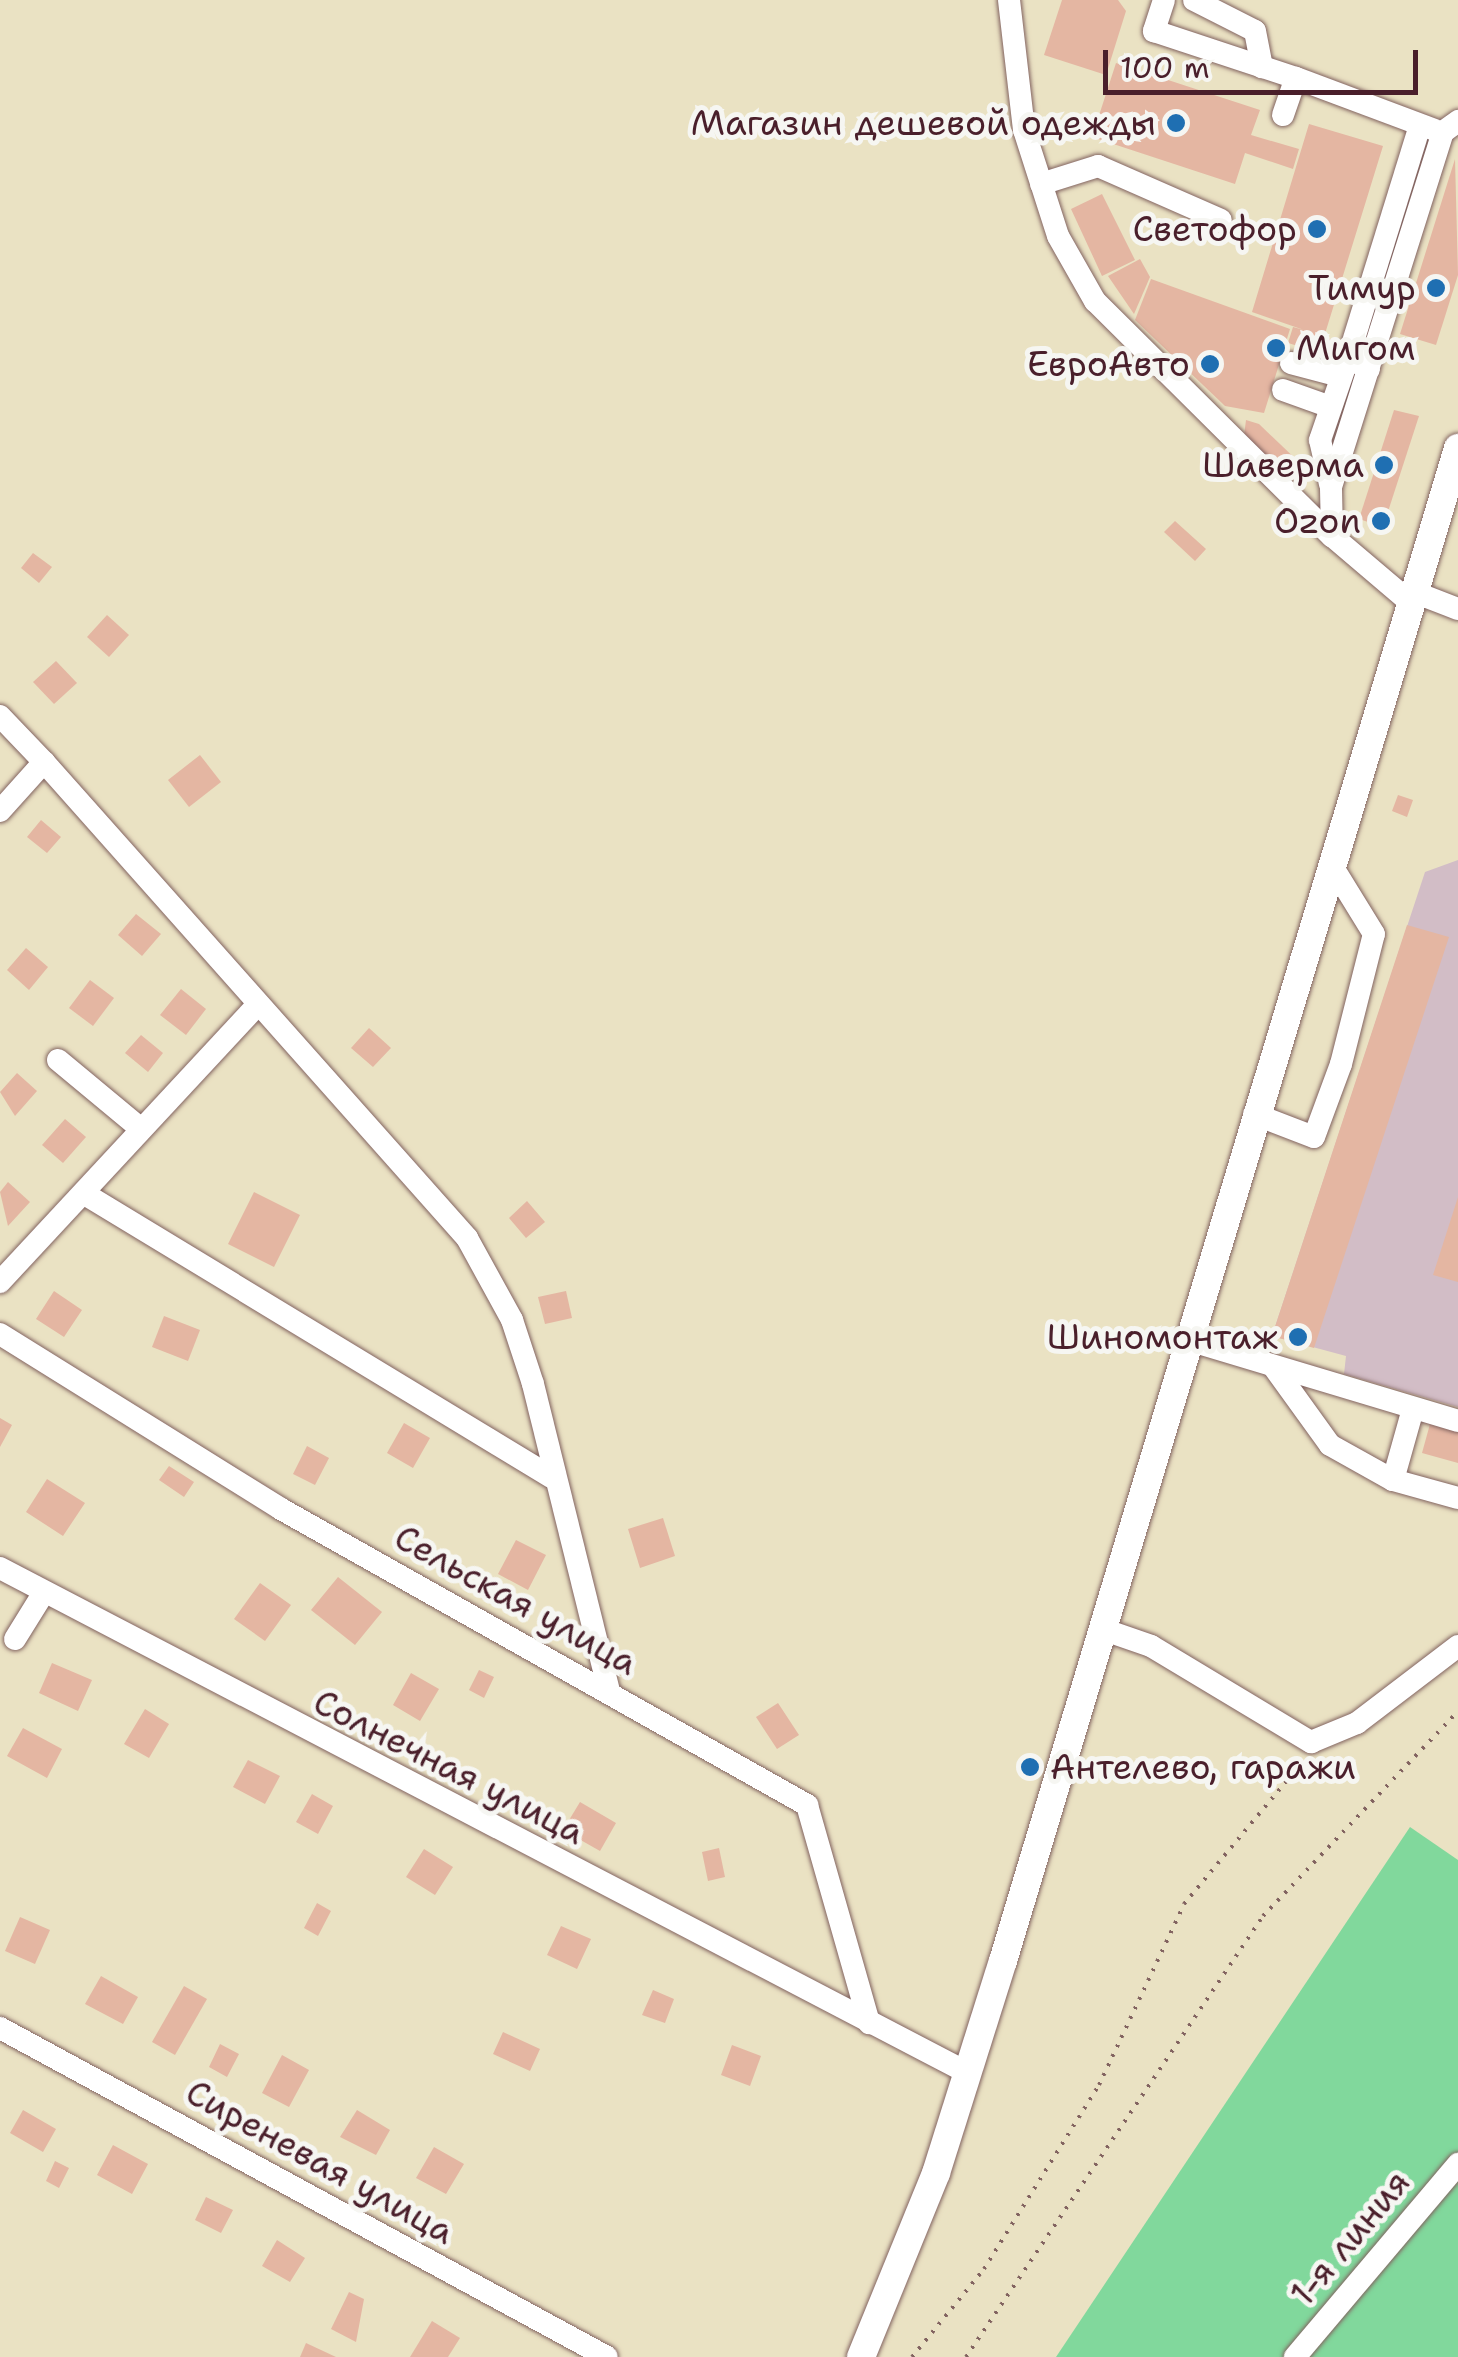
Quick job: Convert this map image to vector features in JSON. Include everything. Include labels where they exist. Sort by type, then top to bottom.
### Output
[{"type":"main road","points":[[862,2357],[968,2073],[1185,1339],[1458,448]]},
{"type":"street","points":[[1009,0],[1024,130],[1041,184],[1095,301],[1332,536],[1412,598],[1458,608]]},
{"type":"street","points":[[1164,0],[1154,31],[1440,127],[1352,368],[1330,488]]},
{"type":"street","points":[[1194,0],[1254,31],[1262,67]]},
{"type":"street","points":[[1283,116],[1296,78]]},
{"type":"street","points":[[1041,184],[1098,166],[1221,220]]},
{"type":"street","points":[[1291,363],[1352,368]]},
{"type":"street","points":[[1332,536],[1330,488],[1320,440],[1328,406],[1352,368]]},
{"type":"street","points":[[1283,390],[1328,406]]},
{"type":"street","points":[[0,716],[258,1004],[386,1140],[492,1277],[533,1384],[551,1477],[609,1691]]},
{"type":"street","points":[[0,811],[44,762]]},
{"type":"street","points":[[1254,1114],[1314,1136],[1341,1064],[1374,934],[1331,864]]},
{"type":"street","points":[[0,1282],[88,1196],[140,1130],[258,1004]]},
{"type":"street","points":[[58,1060],[140,1130]]},
{"type":"street","points":[[88,1196],[551,1477]]},
{"type":"street","name":"Сельская улица","points":[[0,1334],[281,1509],[807,1805],[869,2023]]},
{"type":"street","points":[[1185,1339],[1458,1421]]},
{"type":"street","points":[[1273,1366],[1330,1445],[1393,1480],[1458,1498]]},
{"type":"street","points":[[1393,1480],[1414,1409]]},
{"type":"street","name":"Солнечная улица","points":[[0,1568],[41,1597],[968,2073]]},
{"type":"street","points":[[16,1638],[41,1597]]},
{"type":"street","points":[[1102,1629],[1151,1646],[1311,1742],[1357,1723],[1458,1646]]},
{"type":"street","name":"Сиреневая улица","points":[[0,2028],[607,2357]]},
{"type":"street","name":"1-я линия","points":[[1295,2357],[1458,2164]]},
{"type":"path","points":[[966,2357],[1263,1916],[1458,1711]]},
{"type":"path","points":[[912,2357],[984,2270],[1099,2085],[1184,1904],[1232,1839],[1296,1778],[1311,1742]]},
{"type":"shaded area","points":[[1458,860],[1458,1407],[1344,1374],[1346,1356],[1272,1336],[1425,872]]},
{"type":"green space","points":[[1410,1827],[1458,1860],[1458,2357],[1056,2357]]},
{"type":"building","points":[[1062,0],[1118,0],[1126,11],[1106,75],[1044,55]]},
{"type":"building","name":"Магазин дешевой одежды","points":[[1116,63],[1260,110],[1251,135],[1299,149],[1293,169],[1245,153],[1235,184],[1092,137]]},
{"type":"building","name":"Светофор","points":[[1309,124],[1383,146],[1324,337],[1337,341],[1332,356],[1288,343],[1293,327],[1304,330],[1252,312]]},
{"type":"building","points":[[1455,159],[1458,275],[1436,345],[1400,334]]},
{"type":"building","points":[[1102,194],[1135,260],[1102,276],[1071,209]]},
{"type":"building","points":[[1140,259],[1150,277],[1134,314],[1108,276]]},
{"type":"building","name":"ЕвроАвто","points":[[1151,279],[1290,329],[1264,413],[1225,406],[1135,320]]},
{"type":"building","points":[[1394,410],[1419,416],[1383,527],[1359,519]]},
{"type":"building","points":[[1246,420],[1259,424],[1301,464],[1286,477],[1244,436]]},
{"type":"building","points":[[1175,521],[1206,549],[1195,561],[1164,532]]},
{"type":"building","points":[[33,553],[52,567],[39,583],[21,568]]},
{"type":"building","points":[[107,615],[129,635],[109,657],[87,637]]},
{"type":"building","points":[[56,661],[77,683],[54,704],[33,682]]},
{"type":"building","points":[[200,755],[221,782],[189,807],[168,780]]},
{"type":"building","points":[[1398,795],[1413,800],[1407,817],[1392,811]]},
{"type":"building","points":[[41,820],[61,837],[47,853],[27,837]]},
{"type":"building","points":[[136,914],[161,934],[142,956],[118,935]]},
{"type":"building","points":[[1407,925],[1449,937],[1314,1348],[1272,1336]]},
{"type":"building","points":[[26,948],[48,967],[29,990],[7,970]]},
{"type":"building","points":[[90,980],[114,998],[93,1026],[69,1008]]},
{"type":"building","points":[[181,989],[206,1009],[186,1035],[160,1015]]},
{"type":"building","points":[[369,1028],[391,1048],[373,1067],[351,1048]]},
{"type":"building","points":[[141,1035],[163,1053],[148,1072],[125,1053]]},
{"type":"building","points":[[17,1073],[37,1091],[15,1116],[0,1092]]},
{"type":"building","points":[[65,1119],[86,1137],[63,1163],[42,1145]]},
{"type":"building","points":[[8,1182],[30,1202],[8,1226],[0,1192]]},
{"type":"building","points":[[254,1192],[300,1215],[274,1267],[228,1244]]},
{"type":"building","points":[[1458,1197],[1458,1282],[1433,1275]]},
{"type":"building","points":[[527,1201],[545,1222],[526,1238],[509,1218]]},
{"type":"building","points":[[54,1291],[82,1310],[64,1337],[36,1319]]},
{"type":"building","points":[[566,1291],[572,1318],[545,1324],[538,1297]]},
{"type":"building","points":[[164,1316],[200,1330],[188,1361],[152,1347]]},
{"type":"building","points":[[0,1418],[12,1425],[0,1447]]},
{"type":"building","points":[[404,1423],[430,1438],[413,1468],[387,1453]]},
{"type":"building","points":[[1430,1424],[1458,1431],[1458,1463],[1422,1453]]},
{"type":"building","points":[[307,1446],[329,1458],[315,1485],[293,1474]]},
{"type":"building","points":[[169,1466],[194,1482],[184,1497],[159,1480]]},
{"type":"building","points":[[47,1479],[85,1503],[63,1536],[26,1512]]},
{"type":"building","points":[[663,1518],[675,1556],[640,1568],[628,1529]]},
{"type":"building","points":[[516,1540],[546,1555],[528,1590],[498,1574]]},
{"type":"building","points":[[338,1577],[382,1612],[355,1645],[311,1610]]},
{"type":"building","points":[[260,1583],[291,1605],[265,1641],[234,1619]]},
{"type":"building","points":[[52,1663],[92,1680],[78,1711],[39,1693]]},
{"type":"building","points":[[479,1670],[494,1677],[484,1698],[469,1690]]},
{"type":"building","points":[[411,1673],[439,1689],[420,1721],[393,1705]]},
{"type":"building","points":[[778,1703],[799,1735],[777,1749],[756,1717]]},
{"type":"building","points":[[145,1709],[169,1724],[149,1758],[124,1744]]},
{"type":"building","points":[[23,1728],[62,1749],[47,1778],[7,1756]]},
{"type":"building","points":[[248,1760],[280,1776],[265,1804],[233,1787]]},
{"type":"building","points":[[312,1794],[333,1806],[318,1834],[296,1822]]},
{"type":"building","points":[[580,1802],[616,1823],[600,1851],[563,1830]]},
{"type":"building","points":[[719,1848],[725,1877],[708,1881],[702,1852]]},
{"type":"building","points":[[424,1849],[453,1867],[435,1895],[406,1877]]},
{"type":"building","points":[[317,1903],[331,1911],[318,1936],[304,1928]]},
{"type":"building","points":[[20,1917],[50,1930],[35,1964],[5,1951]]},
{"type":"building","points":[[561,1926],[591,1939],[577,1969],[547,1955]]},
{"type":"building","points":[[101,1976],[138,1997],[123,2024],[85,2004]]},
{"type":"building","points":[[184,1986],[207,1999],[175,2055],[152,2042]]},
{"type":"building","points":[[653,1990],[674,1999],[665,2023],[642,2015]]},
{"type":"building","points":[[503,2032],[540,2049],[530,2071],[493,2054]]},
{"type":"building","points":[[220,2044],[239,2054],[227,2077],[209,2067]]},
{"type":"building","points":[[732,2045],[761,2056],[750,2086],[721,2075]]},
{"type":"building","points":[[282,2055],[309,2070],[289,2107],[262,2093]]},
{"type":"building","points":[[23,2110],[56,2129],[43,2152],[10,2133]]},
{"type":"building","points":[[357,2110],[390,2130],[376,2155],[340,2137]]},
{"type":"building","points":[[113,2145],[148,2164],[132,2194],[97,2175]]},
{"type":"building","points":[[434,2147],[464,2164],[446,2194],[416,2178]]},
{"type":"building","points":[[55,2161],[69,2168],[59,2188],[46,2181]]},
{"type":"building","points":[[206,2197],[233,2210],[221,2233],[195,2220]]},
{"type":"building","points":[[277,2240],[305,2258],[290,2282],[262,2266]]},
{"type":"building","points":[[349,2292],[364,2299],[356,2342],[331,2329]]},
{"type":"building","points":[[432,2321],[460,2338],[448,2357],[410,2357]]},
{"type":"building","points":[[306,2343],[336,2357],[300,2357]]},
{"type":"place","name":"Магазин дешевой одежды","points":[[1176,123]]},
{"type":"place","name":"Светофор","points":[[1317,229]]},
{"type":"place","name":"Тимур","points":[[1436,288]]},
{"type":"place","name":"Мигом","points":[[1276,348]]},
{"type":"place","name":"ЕвроАвто","points":[[1210,364]]},
{"type":"place","name":"Шаверма","points":[[1384,465]]},
{"type":"place","name":"Ozon","points":[[1381,521]]},
{"type":"place","name":"Шиномонтаж","points":[[1298,1337]]},
{"type":"place","name":"Антелево, гаражи","points":[[1030,1767]]}]
